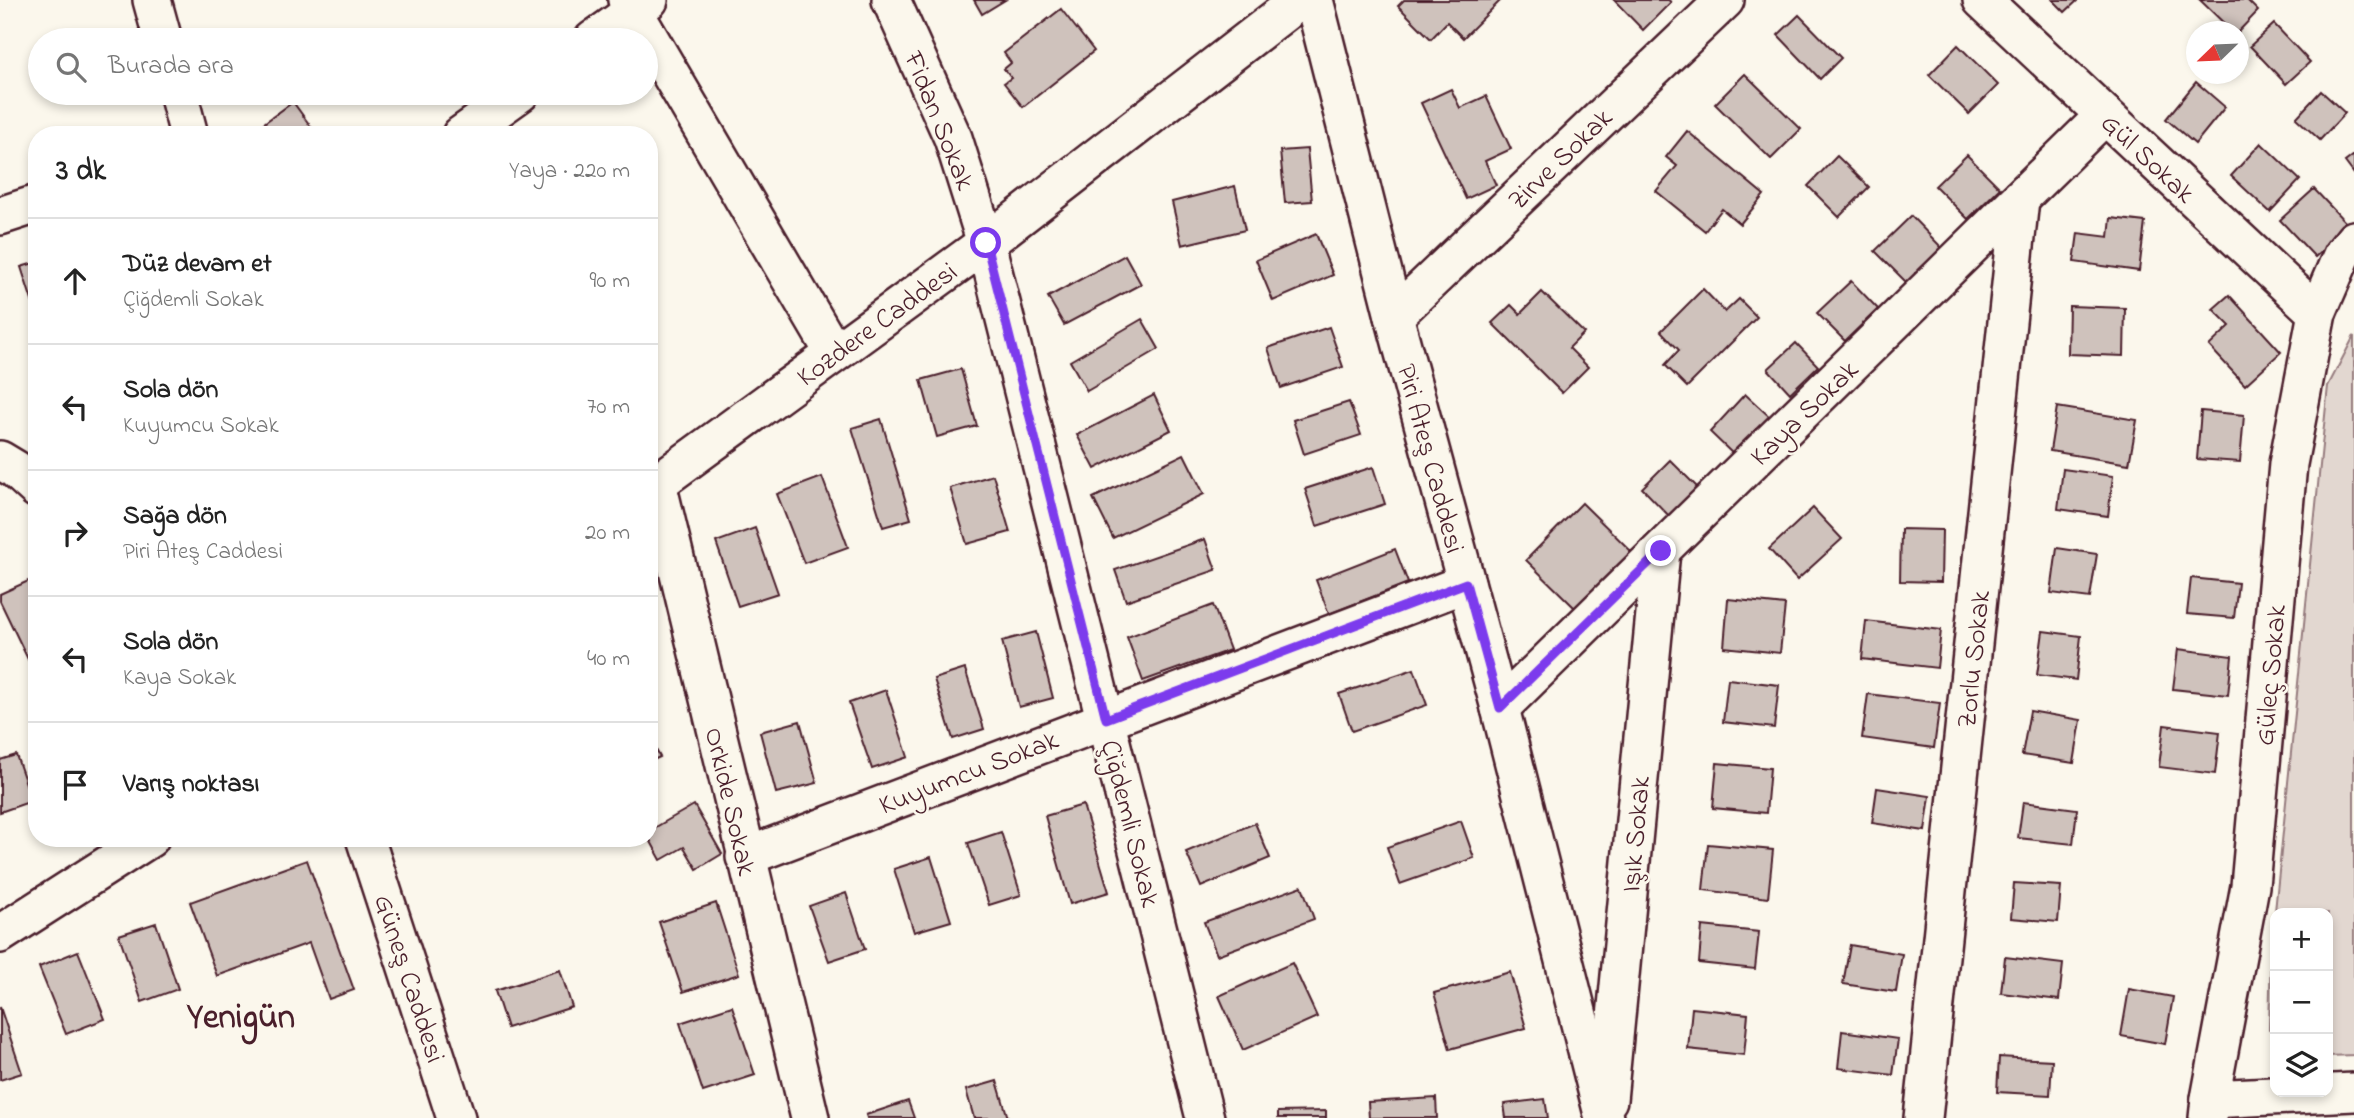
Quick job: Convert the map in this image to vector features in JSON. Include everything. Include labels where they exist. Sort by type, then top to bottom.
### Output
[{"type":"street","points":[[152,0],[160,28]]},
{"type":"street","name":"Fidan Sokak","points":[[891,0],[953,138],[986,243]]},
{"type":"street","name":"Kozdere Caddesi","points":[[658,482],[986,243],[1300,0]]},
{"type":"street","name":"Piri Ateş Caddesi","points":[[1314,0],[1394,316],[1500,708],[1605,1118]]},
{"type":"street","name":"Zirve Sokak","points":[[1394,316],[1725,0]]},
{"type":"street","name":"Gül Sokak","points":[[1982,0],[2317,313]]},
{"type":"street","points":[[608,28],[637,4],[651,28]]},
{"type":"street","points":[[658,41],[834,353]]},
{"type":"street","points":[[181,105],[187,126]]},
{"type":"street","points":[[474,126],[503,105]]},
{"type":"street","name":"Kaya Sokak","points":[[1500,708],[2105,115]]},
{"type":"street","name":"Zorlu Sokak","points":[[1923,1118],[2020,199]]},
{"type":"street","points":[[0,216],[28,207]]},
{"type":"street","name":"Güleç Sokak","points":[[2209,1109],[2250,886],[2288,464],[2317,313],[2342,255],[2354,240]]},
{"type":"street","name":"Çiğdemli Sokak","points":[[986,243],[1205,1118]]},
{"type":"street","points":[[0,460],[28,481]]},
{"type":"street","name":"Orkide Sokak","points":[[658,506],[810,1118]]},
{"type":"street","name":"Işık Sokak","points":[[1605,1118],[1661,551]]},
{"type":"street","name":"Kuyumcu Sokak","points":[[746,857],[1466,583]]},
{"type":"street","points":[[0,934],[136,847]]},
{"type":"street","name":"Güneş Caddesi","points":[[368,847],[456,1118]]},
{"type":"street","points":[[2209,1109],[2354,1092]]},
{"type":"shaded area","points":[[2354,336],[2354,1055],[2333,1056],[2333,908],[2275,908],[2328,386]]},
{"type":"building","points":[[974,0],[1005,0],[982,14]]},
{"type":"building","points":[[1404,0],[1501,0],[1463,38],[1447,22],[1431,39],[1398,6]]},
{"type":"building","points":[[1614,0],[1668,0],[1671,2],[1643,30]]},
{"type":"building","points":[[2053,0],[2078,0],[2065,12]]},
{"type":"building","points":[[2200,0],[2247,0],[2258,11],[2248,21],[2222,21]]},
{"type":"building","points":[[1061,9],[1094,51],[1023,107],[1004,83],[1011,78],[1004,69],[1011,63],[1004,53]]},
{"type":"building","points":[[1799,15],[1841,58],[1820,79],[1778,35]]},
{"type":"building","points":[[2274,24],[2310,62],[2286,84],[2250,46]]},
{"type":"building","points":[[1958,45],[1998,85],[1969,114],[1929,75]]},
{"type":"building","points":[[1745,74],[1801,129],[1771,159],[1715,104]]},
{"type":"building","points":[[2194,84],[2198,84],[2225,107],[2195,144],[2166,119]]},
{"type":"building","points":[[1451,89],[1460,108],[1486,96],[1511,149],[1485,161],[1496,185],[1466,199],[1421,103]]},
{"type":"building","points":[[2321,91],[2345,113],[2320,140],[2296,118]]},
{"type":"building","points":[[289,105],[295,105],[310,126],[260,126]]},
{"type":"building","points":[[1687,131],[1764,195],[1740,224],[1722,209],[1705,231],[1656,191],[1677,166],[1666,157]]},
{"type":"building","points":[[2261,143],[2300,180],[2270,212],[2231,176]]},
{"type":"building","points":[[1307,149],[1312,201],[1285,203],[1280,151]]},
{"type":"building","points":[[1967,155],[2000,188],[1968,219],[1935,186]]},
{"type":"building","points":[[2354,155],[2354,174],[2345,162]]},
{"type":"building","points":[[1837,156],[1869,187],[1839,217],[1808,186]]},
{"type":"building","points":[[1235,186],[1245,230],[1182,245],[1172,202]]},
{"type":"building","points":[[2314,189],[2349,226],[2315,257],[2280,220]]},
{"type":"building","points":[[1911,216],[1942,248],[1907,283],[1875,251]]},
{"type":"building","points":[[2111,218],[2145,222],[2139,271],[2074,262],[2078,233],[2109,237]]},
{"type":"building","points":[[1316,234],[1333,275],[1273,301],[1256,260]]},
{"type":"building","points":[[1125,255],[1141,284],[1064,325],[1048,297]]},
{"type":"building","points":[[28,265],[28,288],[21,267]]},
{"type":"building","points":[[1851,281],[1878,309],[1845,341],[1817,313]]},
{"type":"building","points":[[1703,289],[1725,312],[1739,299],[1757,317],[1687,387],[1665,365],[1679,350],[1661,331]]},
{"type":"building","points":[[1542,292],[1584,333],[1569,348],[1588,367],[1562,393],[1492,323],[1511,305],[1520,314]]},
{"type":"building","points":[[2229,295],[2281,352],[2245,385],[2209,346],[2230,326],[2213,309]]},
{"type":"building","points":[[2069,306],[2125,308],[2124,356],[2068,354]]},
{"type":"building","points":[[1142,319],[1159,349],[1087,391],[1070,361]]},
{"type":"building","points":[[1329,327],[1343,367],[1281,388],[1268,348]]},
{"type":"building","points":[[1796,343],[1818,366],[1790,393],[1768,369]]},
{"type":"building","points":[[961,369],[977,426],[937,437],[921,380]]},
{"type":"building","points":[[1745,394],[1771,418],[1736,457],[1710,432]]},
{"type":"building","points":[[1154,395],[1171,430],[1095,469],[1077,435]]},
{"type":"building","points":[[1349,402],[1361,435],[1304,454],[1293,420]]},
{"type":"building","points":[[2057,407],[2137,420],[2129,464],[2050,451]]},
{"type":"building","points":[[2201,411],[2244,415],[2240,462],[2197,459]]},
{"type":"building","points":[[881,419],[911,519],[883,527],[852,428]]},
{"type":"building","points":[[1184,454],[1204,494],[1113,538],[1093,498]]},
{"type":"building","points":[[1670,460],[1702,492],[1673,520],[1642,488]]},
{"type":"building","points":[[1373,467],[1385,504],[1317,526],[1305,489]]},
{"type":"building","points":[[2063,469],[2113,476],[2108,516],[2058,509]]},
{"type":"building","points":[[993,475],[1010,532],[967,544],[950,488]]},
{"type":"building","points":[[822,477],[848,547],[804,563],[777,494]]},
{"type":"building","points":[[1582,503],[1632,552],[1576,609],[1526,560]]},
{"type":"building","points":[[1813,508],[1842,539],[1797,580],[1769,549]]},
{"type":"building","points":[[755,528],[778,593],[738,606],[716,542]]},
{"type":"building","points":[[1901,529],[1942,530],[1941,582],[1900,581]]},
{"type":"building","points":[[1205,539],[1216,570],[1126,601],[1115,570]]},
{"type":"building","points":[[2057,548],[2097,554],[2090,598],[2051,593]]},
{"type":"building","points":[[1395,549],[1408,583],[1329,614],[1316,580]]},
{"type":"building","points":[[2191,578],[2238,583],[2234,618],[2187,614]]},
{"type":"building","points":[[28,581],[28,659],[0,601],[0,594]]},
{"type":"building","points":[[1728,599],[1785,605],[1780,653],[1724,647]]},
{"type":"building","points":[[1213,605],[1230,650],[1143,681],[1127,637]]},
{"type":"building","points":[[1866,621],[1941,630],[1937,668],[1862,659]]},
{"type":"building","points":[[2043,631],[2081,636],[2076,680],[2037,675]]},
{"type":"building","points":[[1036,632],[1053,698],[1019,707],[1002,641]]},
{"type":"building","points":[[2178,649],[2232,656],[2228,695],[2173,689]]},
{"type":"building","points":[[965,669],[984,729],[953,739],[934,679]]},
{"type":"building","points":[[1414,669],[1427,705],[1352,731],[1339,694]]},
{"type":"building","points":[[1728,679],[1779,685],[1774,728],[1723,722]]},
{"type":"building","points":[[886,690],[908,757],[872,769],[849,703]]},
{"type":"building","points":[[1868,694],[1940,703],[1934,748],[1862,738]]},
{"type":"building","points":[[2030,711],[2081,720],[2074,763],[2022,755]]},
{"type":"building","points":[[800,721],[817,783],[776,793],[760,732]]},
{"type":"building","points":[[2164,725],[2220,732],[2215,774],[2159,767]]},
{"type":"building","points":[[16,755],[28,790],[28,802],[0,812],[0,760]]},
{"type":"building","points":[[1717,763],[1770,768],[1766,813],[1713,808]]},
{"type":"building","points":[[1877,788],[1930,796],[1925,831],[1872,823]]},
{"type":"building","points":[[2023,802],[2077,809],[2073,844],[2018,838]]},
{"type":"building","points":[[694,805],[722,854],[697,869],[684,847],[661,860],[654,847],[658,847],[658,826]]},
{"type":"building","points":[[1083,805],[1109,892],[1070,904],[1045,816]]},
{"type":"building","points":[[1461,821],[1474,858],[1400,884],[1387,847]]},
{"type":"building","points":[[1255,823],[1270,858],[1201,887],[1186,852]]},
{"type":"building","points":[[1001,832],[1021,895],[989,905],[968,843]]},
{"type":"building","points":[[1708,844],[1773,850],[1768,898],[1703,890]]},
{"type":"building","points":[[931,857],[951,921],[914,932],[894,869]]},
{"type":"building","points":[[307,860],[354,990],[329,999],[309,943],[217,976],[190,902]]},
{"type":"building","points":[[2014,883],[2061,886],[2058,922],[2011,918]]},
{"type":"building","points":[[1302,886],[1314,919],[1217,955],[1204,922]]},
{"type":"building","points":[[846,893],[865,949],[829,961],[809,906]]},
{"type":"building","points":[[716,903],[739,974],[683,992],[659,922]]},
{"type":"building","points":[[156,923],[178,989],[142,1002],[119,935]]},
{"type":"building","points":[[1702,926],[1759,932],[1755,969],[1699,963]]},
{"type":"building","points":[[1850,945],[1902,954],[1896,992],[1843,984]]},
{"type":"building","points":[[78,951],[105,1019],[66,1034],[39,967]]},
{"type":"building","points":[[2005,957],[2063,964],[2059,1000],[2001,993]]},
{"type":"building","points":[[1292,963],[1317,1017],[1243,1050],[1219,996]]},
{"type":"building","points":[[560,970],[572,1007],[507,1028],[495,991]]},
{"type":"building","points":[[1510,972],[1526,1028],[1450,1049],[1434,993]]},
{"type":"building","points":[[2129,989],[2173,997],[2165,1044],[2121,1036]]},
{"type":"building","points":[[732,1006],[755,1075],[703,1092],[680,1023]]},
{"type":"building","points":[[0,1007],[22,1073],[0,1080]]},
{"type":"building","points":[[1692,1008],[1748,1014],[1744,1055],[1688,1049]]},
{"type":"building","points":[[1842,1031],[1898,1039],[1893,1075],[1838,1068]]},
{"type":"building","points":[[1999,1057],[2052,1060],[2050,1095],[1997,1092]]},
{"type":"building","points":[[997,1081],[1008,1118],[974,1118],[966,1090]]},
{"type":"building","points":[[1436,1098],[1437,1118],[1369,1118],[1368,1102]]},
{"type":"building","points":[[1545,1099],[1548,1118],[1506,1118],[1504,1104]]},
{"type":"building","points":[[908,1101],[914,1118],[867,1118],[866,1115]]},
{"type":"building","points":[[1326,1111],[1326,1118],[1278,1118],[1278,1112]]},
{"type":"district","name":"Yenigün","points":[[241,1015]]},
{"type":"route","points":[[986,243],[1106,719],[1466,583],[1500,708],[1661,551]]}]
